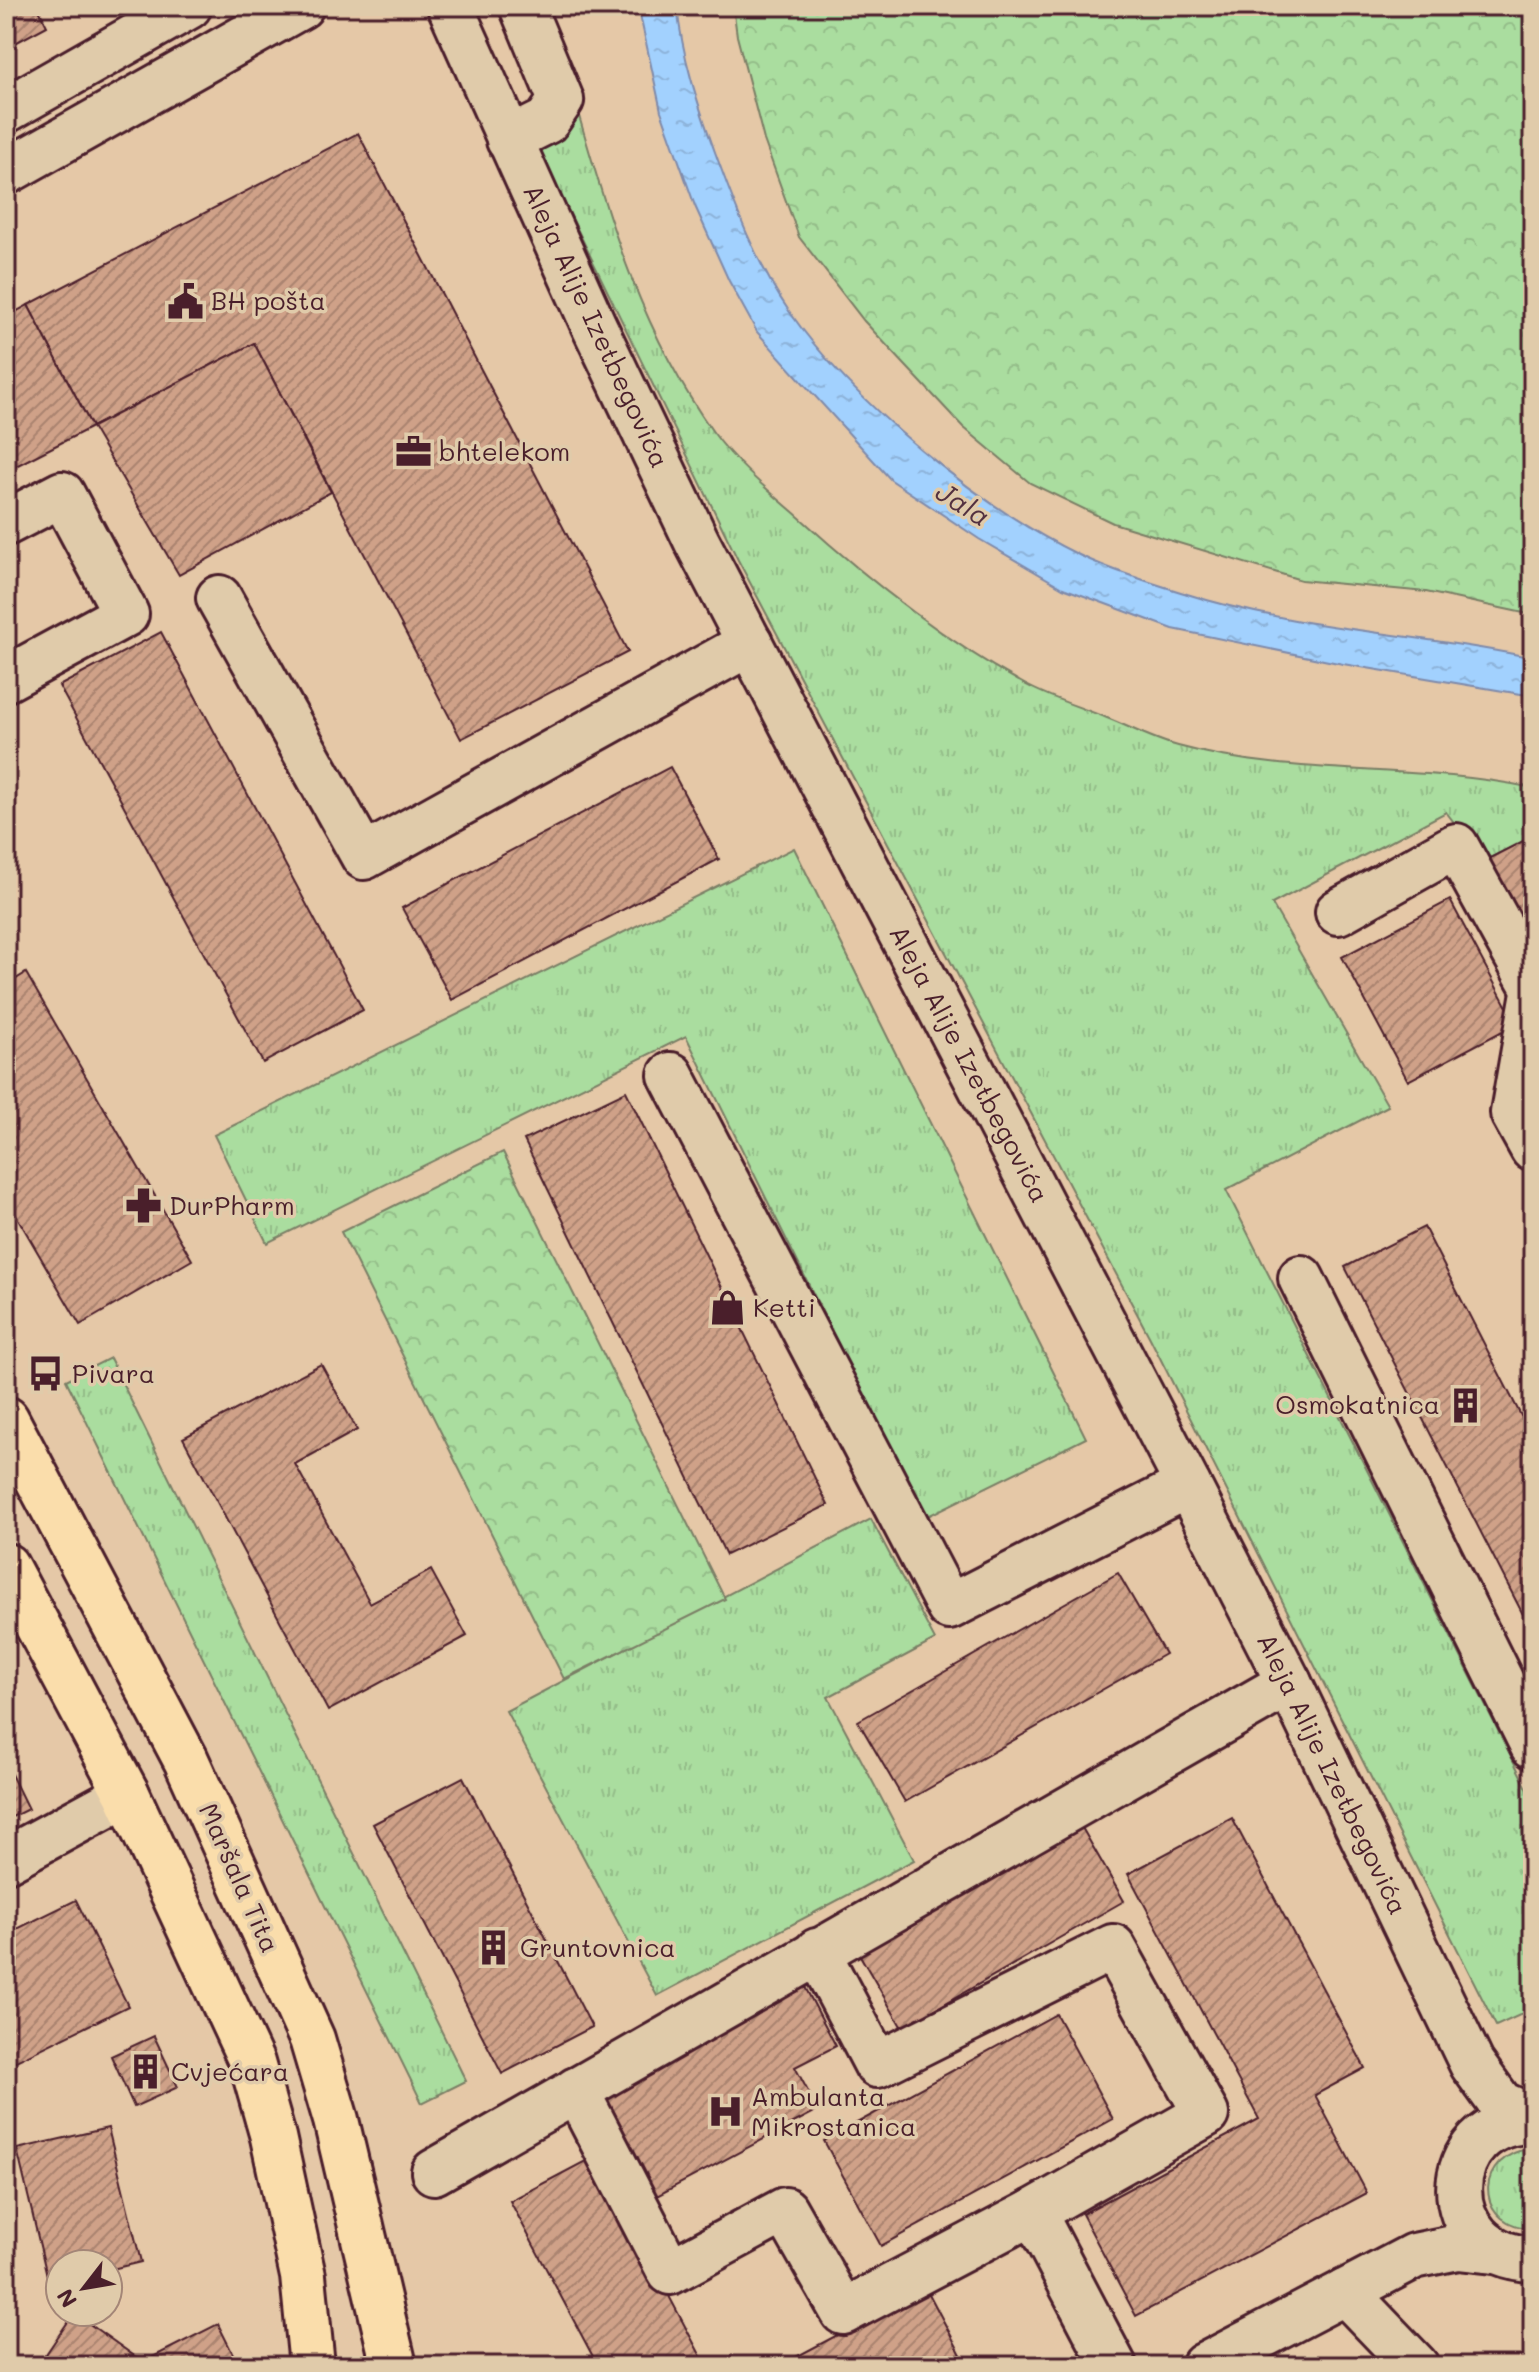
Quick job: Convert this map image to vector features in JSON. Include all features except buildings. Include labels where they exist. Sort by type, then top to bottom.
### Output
[{"type":"main road","name":"Maršala Tita","points":[[6,1419],[186,1760],[312,2039],[336,2120],[394,2366]]},
{"type":"main road","points":[[6,1566],[127,1794],[252,2063],[273,2137],[303,2276],[312,2366]]},
{"type":"main road","points":[[127,1794],[186,1760]]},
{"type":"street","points":[[6,110],[189,6]]},
{"type":"street","points":[[6,172],[301,6]]},
{"type":"street","name":"Aleja Alije Izetbegovića","points":[[450,6],[656,455],[750,643],[1289,1683],[1472,2064]]},
{"type":"street","points":[[509,140],[547,121],[561,100],[522,6]]},
{"type":"street","points":[[6,523],[62,494],[126,614],[6,679]]},
{"type":"street","points":[[219,598],[364,857],[750,643]]},
{"type":"street","points":[[1338,912],[1456,846],[1533,986]]},
{"type":"street","points":[[1533,998],[1513,1113],[1533,1149]]},
{"type":"street","points":[[671,1075],[949,1607],[1188,1485]]},
{"type":"street","points":[[1301,1278],[1533,1746]]},
{"type":"street","points":[[434,2172],[1289,1683]]},
{"type":"street","points":[[6,1860],[127,1794]]},
{"type":"street","points":[[576,2090],[670,2272],[785,2210],[843,2312],[1033,2212],[1206,2114],[1113,1947],[877,2065],[817,1951]]},
{"type":"street","points":[[1472,2064],[1501,2104],[1533,2120]]},
{"type":"street","points":[[1472,2064],[1475,2110],[1458,2199],[1465,2219],[1477,2238],[1518,2259]]},
{"type":"street","points":[[1414,2256],[1445,2220],[1463,2167],[1480,2139],[1498,2127],[1533,2120]]},
{"type":"street","points":[[1033,2212],[1114,2366]]},
{"type":"street","points":[[1204,2366],[1414,2256],[1458,2247],[1518,2259]]},
{"type":"street","points":[[1345,2292],[1416,2366]]},
{"type":"green space","points":[[733,6],[1533,6],[1533,615],[1426,592],[1301,580],[1113,523],[1030,483],[963,427],[864,321],[799,237],[764,140],[737,36]]},
{"type":"green space","points":[[579,116],[632,280],[667,357],[713,432],[765,487],[850,562],[932,626],[1029,687],[1178,746],[1266,763],[1444,775],[1533,788],[1533,850],[1527,839],[1484,861],[1446,812],[1272,904],[1388,1106],[1226,1190],[1533,1800],[1533,2009],[1496,2026],[1150,1338],[738,560],[533,138]]},
{"type":"green space","points":[[794,848],[1086,1438],[924,1518],[686,1036],[267,1243],[214,1135]]},
{"type":"green space","points":[[503,1152],[725,1599],[564,1679],[341,1232]]},
{"type":"green space","points":[[110,1358],[466,2081],[422,2103],[66,1380]]},
{"type":"green space","points":[[871,1519],[935,1640],[828,1697],[914,1860],[657,1996],[506,1711]]},
{"type":"green space","points":[[1522,2150],[1533,2150],[1533,2228],[1515,2225],[1502,2218],[1488,2195],[1489,2181],[1495,2169],[1506,2158]]},
{"type":"water","name":"Jala","points":[[638,6],[677,6],[692,80],[723,173],[756,254],[789,311],[815,346],[882,416],[960,481],[1079,555],[1187,594],[1272,616],[1533,658],[1533,696],[1343,664],[1173,629],[1063,588],[979,539],[891,480],[757,332],[729,281],[695,206],[661,111]]},
{"type":"place","name":"BH pošta","points":[[185,301]]},
{"type":"place","name":"bhtelekom","points":[[413,452]]},
{"type":"place","name":"DurPharm","points":[[143,1206]]},
{"type":"place","name":"Ketti","points":[[727,1308]]},
{"type":"place","name":"Pivara","points":[[46,1374]]},
{"type":"place","name":"Osmokatnica","points":[[1466,1405]]},
{"type":"place","name":"Gruntovnica","points":[[494,1948]]},
{"type":"place","name":"Cvjećara","points":[[145,2072]]},
{"type":"place","name":"Ambulanta Mikrostanica","points":[[725,2112]]}]
